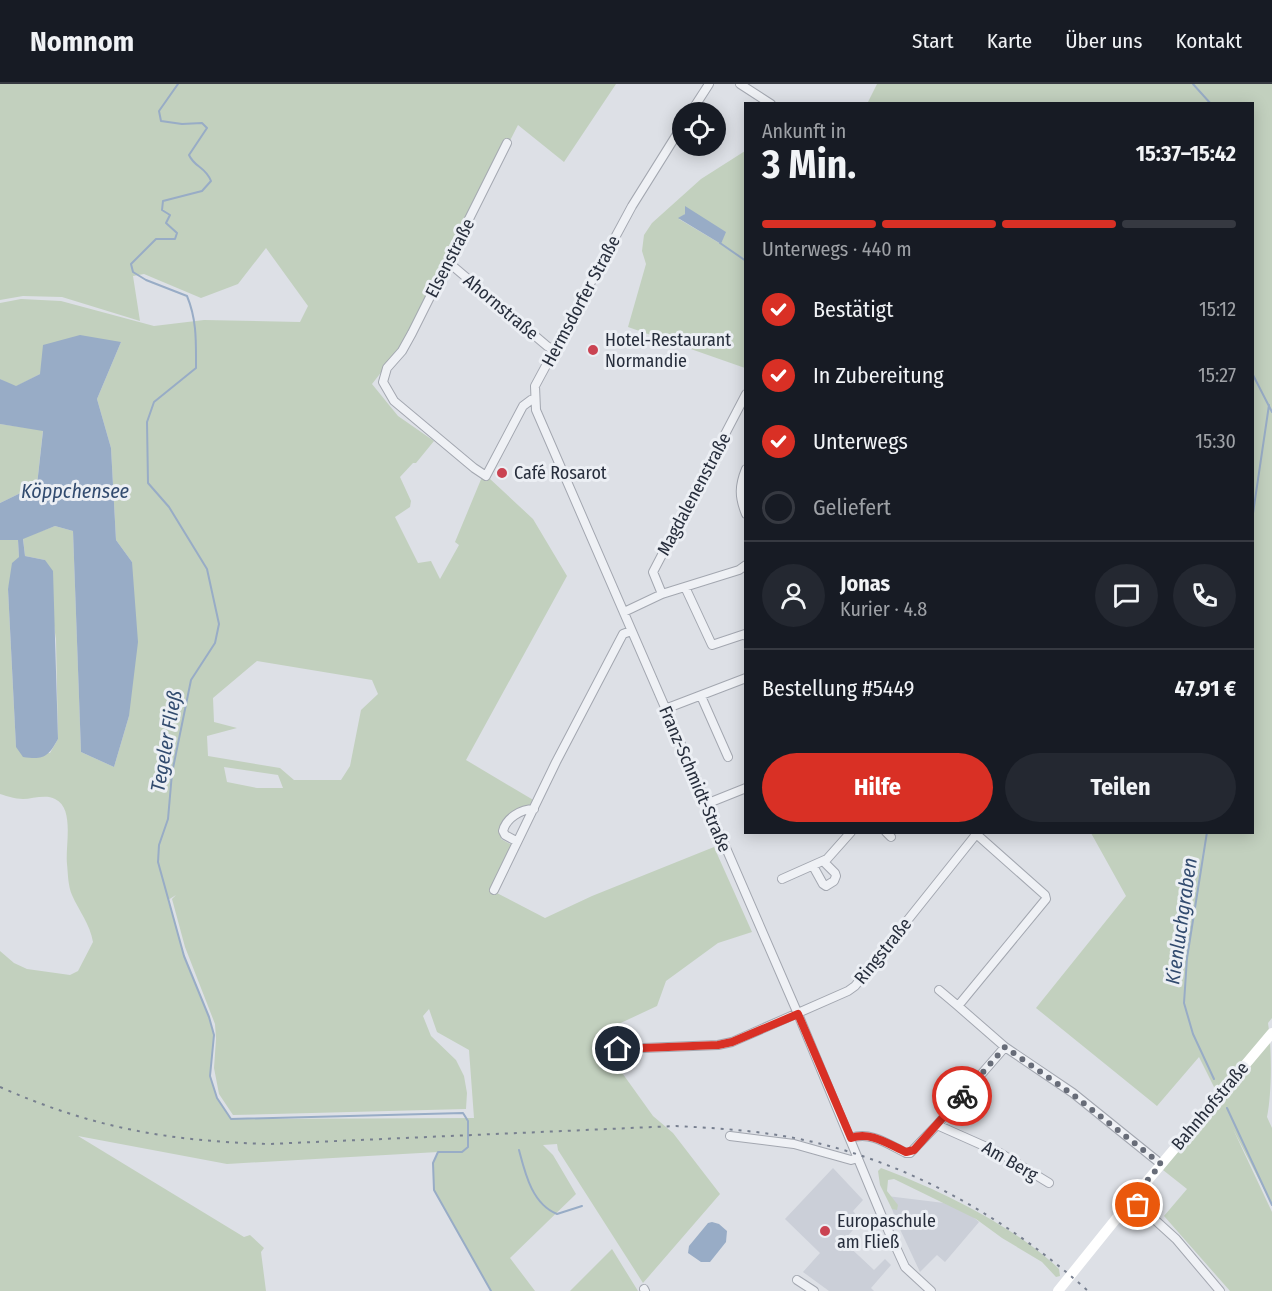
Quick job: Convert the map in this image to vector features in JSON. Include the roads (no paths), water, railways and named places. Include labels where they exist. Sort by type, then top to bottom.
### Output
[{"type":"street","points":[[697,102],[709,84]]},
{"type":"street","points":[[740,84],[768,102]]},
{"type":"street","name":"Hermsdorfer Straße","points":[[486,476],[523,406],[535,399],[536,386],[554,350],[632,206],[672,142]]},
{"type":"street","name":"Elsenstraße","points":[[486,476],[394,401],[383,382],[387,368],[402,351],[507,143]]},
{"type":"street","name":"Ahornstraße","points":[[448,262],[554,350]]},
{"type":"street","name":"Magdalenenstraße","points":[[662,594],[653,572],[744,398]]},
{"type":"street","name":"Franz-Schmidt-Straße","points":[[535,399],[536,410],[905,1267],[931,1291]]},
{"type":"street","points":[[744,474],[739,486],[744,509]]},
{"type":"street","points":[[624,612],[662,594],[744,566]]},
{"type":"street","points":[[686,587],[712,645],[744,634]]},
{"type":"street","points":[[494,890],[516,841],[623,634],[631,631]]},
{"type":"street","points":[[665,709],[744,679]]},
{"type":"street","points":[[701,696],[728,757]]},
{"type":"street","points":[[706,804],[744,789]]},
{"type":"street","points":[[516,841],[505,835],[504,824],[512,817],[531,808],[534,809]]},
{"type":"street","points":[[782,879],[823,861],[849,834]]},
{"type":"street","name":"Ringstraße","points":[[618,1049],[718,1045],[732,1042],[855,987],[975,834]]},
{"type":"street","points":[[958,1006],[1046,899],[1045,895],[977,834]]},
{"type":"street","points":[[813,866],[823,884],[830,885],[836,876],[823,861]]},
{"type":"street","points":[[939,990],[1005,1047],[1072,1094],[1161,1164]]},
{"type":"street","name":"Bahnhofstraße","points":[[1058,1291],[1161,1164],[1272,1033]]},
{"type":"street","points":[[851,1138],[870,1136],[910,1153],[1005,1047]]},
{"type":"street","name":"Am Berg","points":[[937,1125],[1000,1153],[1049,1183]]},
{"type":"street","points":[[730,1136],[794,1144],[851,1160],[858,1158]]},
{"type":"street","points":[[1132,1199],[1176,1239],[1220,1291]]},
{"type":"street","points":[[797,1280],[814,1291]]},
{"type":"water","points":[[685,206],[726,232],[721,244],[678,218],[685,214]]},
{"type":"water","name":"Köppchensee","points":[[80,335],[121,342],[97,399],[111,448],[116,540],[132,562],[138,642],[129,716],[114,767],[81,752],[73,531],[55,526],[23,539],[25,556],[45,560],[53,571],[58,739],[45,756],[36,758],[23,757],[16,747],[8,589],[12,563],[19,557],[18,540],[0,540],[0,503],[37,485],[43,431],[0,424],[0,379],[16,386],[40,374],[43,345]]},
{"type":"water","points":[[708,1223],[719,1224],[727,1231],[726,1242],[710,1262],[701,1262],[688,1253],[689,1246]]},
{"type":"waterway","name":"Tegeler Fließ","points":[[178,84],[159,111],[161,121],[182,124],[202,123],[207,128],[189,155],[206,172],[211,181],[202,191],[163,201],[162,210],[170,215],[166,223],[177,233],[175,239],[156,239],[131,264],[133,272],[146,280],[187,296],[193,314],[195,331],[196,368],[154,402],[147,422],[148,483],[169,507],[207,569],[219,624],[215,643],[191,680],[172,773],[168,819],[159,845],[158,862],[184,956],[214,1035],[210,1076],[217,1098],[231,1119],[463,1113],[468,1121],[468,1147],[462,1152],[438,1152],[433,1163],[434,1190],[491,1291]]},
{"type":"waterway","points":[[1193,84],[1209,102]]},
{"type":"waterway","points":[[720,243],[744,260]]},
{"type":"waterway","points":[[1254,377],[1272,412]]},
{"type":"waterway","name":"Kienluchgraben","points":[[1254,506],[1269,405]]},
{"type":"waterway","name":"Kienluchgraben","points":[[1207,834],[1187,958],[1184,1003],[1193,1034],[1214,1079]]},
{"type":"waterway","name":"Kienluchgraben","points":[[1227,1108],[1272,1205]]},
{"type":"waterway","points":[[519,1150],[531,1187],[541,1203],[557,1214],[582,1206]]},
{"type":"railway","points":[[0,1087],[67,1113],[99,1122],[132,1130],[197,1140],[269,1144],[676,1126],[747,1131],[789,1137],[830,1146],[871,1159],[949,1193],[1022,1238],[1088,1291]]},
{"type":"place","name":"Hotel-Restaurant Normandie","points":[[593,350]]},
{"type":"place","name":"Café Rosarot","points":[[502,473]]},
{"type":"place","name":"Europaschule am Fließ","points":[[825,1231]]}]
